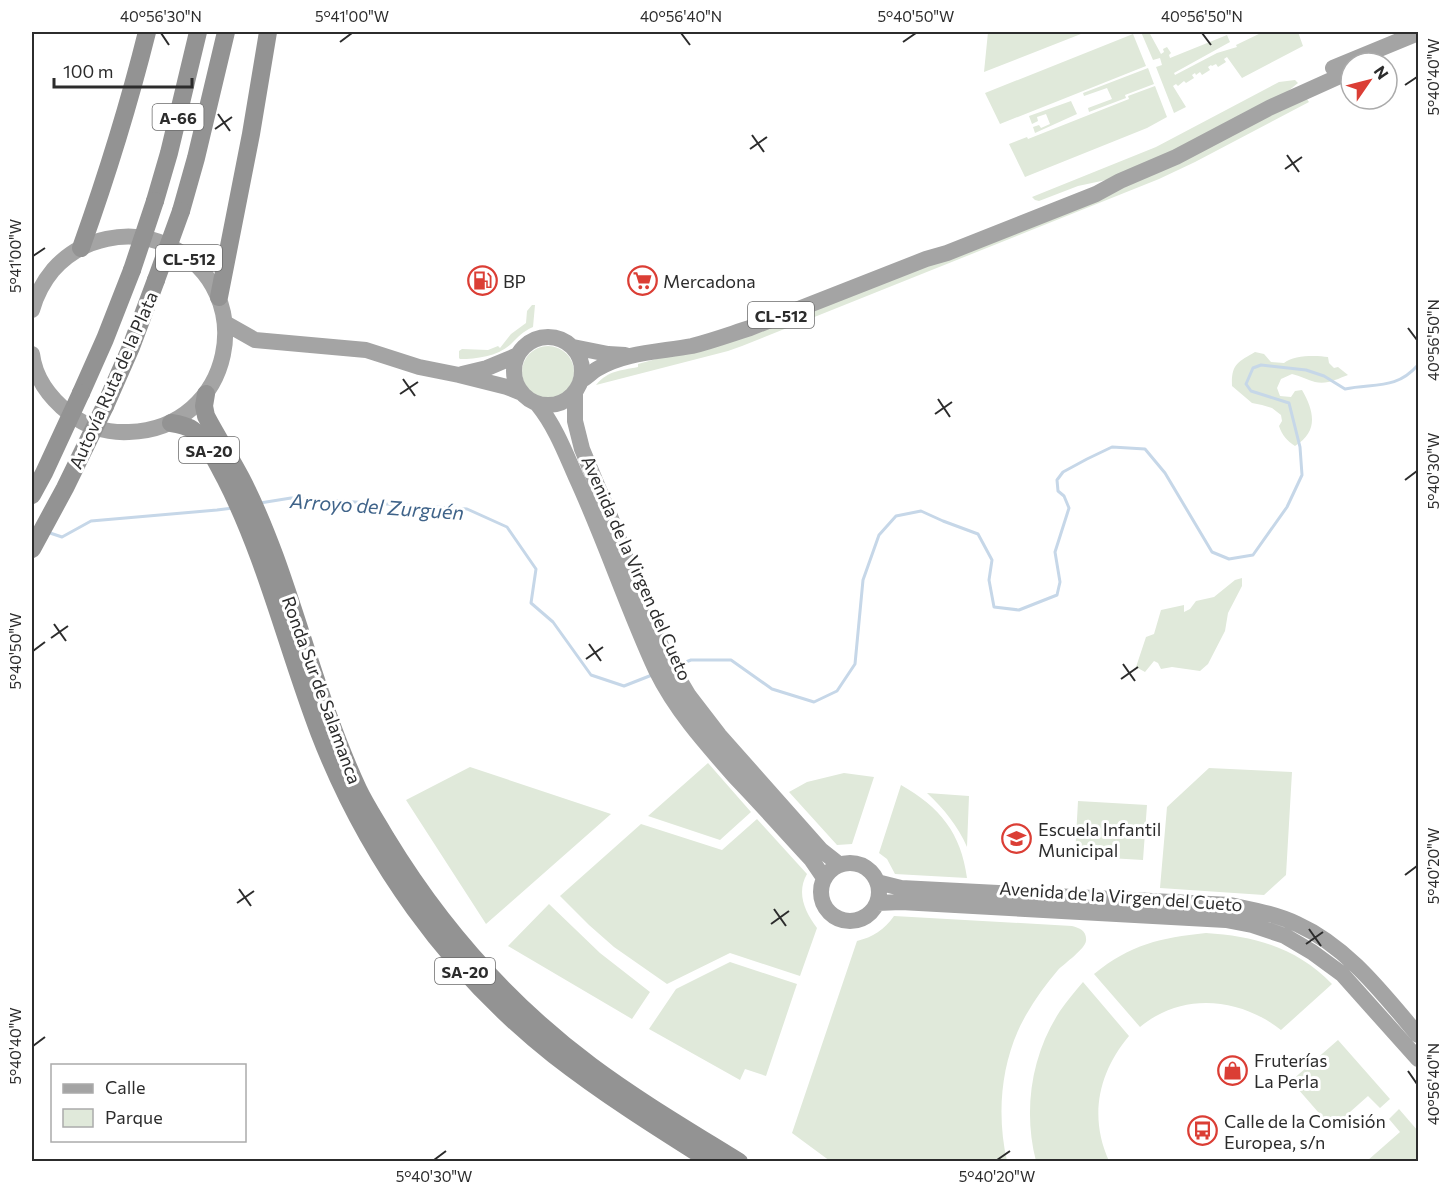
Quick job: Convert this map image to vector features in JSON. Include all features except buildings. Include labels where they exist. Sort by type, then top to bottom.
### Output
[{"type":"highway","points":[[81,248],[96,206],[147,32]]},
{"type":"highway","name":"Autovía Ruta de la Plata","points":[[32,495],[105,339],[132,270],[169,153],[198,32]]},
{"type":"highway","name":"Autovía Ruta de la Plata","points":[[32,549],[105,406],[156,280],[181,211],[196,158],[226,32]]},
{"type":"highway","points":[[219,297],[251,134],[268,32]]},
{"type":"highway","name":"Ronda Sur de Salamanca","points":[[206,394],[204,406],[206,416],[242,479],[240,492]]},
{"type":"highway","name":"Ronda Sur de Salamanca","points":[[171,423],[191,429],[204,441],[240,492],[254,523],[274,557],[330,759],[346,795],[387,869],[438,938],[492,1000],[523,1028],[554,1055],[627,1107],[712,1161]]},
{"type":"highway","name":"Ronda Sur de Salamanca","points":[[313,692],[359,790],[399,859],[424,897],[450,930],[502,989],[531,1017],[592,1067],[739,1161]]},
{"type":"highway","points":[[627,1107],[656,1134],[694,1161]]},
{"type":"highway","points":[[664,1115],[754,1161]]},
{"type":"main road","name":"CL-512","points":[[1269,108],[1318,74],[1419,33]]},
{"type":"main road","points":[[1399,52],[1419,44]]},
{"type":"main road","name":"CL-512","points":[[224,352],[255,340],[366,350],[419,367],[507,387],[522,393],[538,405],[558,405],[567,400],[597,369],[608,364],[632,356],[692,346],[721,338],[973,243],[1096,194],[1176,157],[1269,108],[1339,76]]},
{"type":"main road","name":"CL-512","points":[[926,259],[967,235],[1026,210],[1066,195],[1120,181]]},
{"type":"main road","points":[[973,243],[992,230],[1023,218],[1026,210],[1034,213],[1060,202],[1079,200]]},
{"type":"main road","name":"CL-512","points":[[32,310],[36,297],[58,264],[81,248],[101,240],[127,236],[157,241],[190,259],[207,277],[219,297],[225,323],[224,352],[218,372],[206,394],[184,415],[171,423],[148,430],[119,432],[105,430],[78,419],[37,385],[37,373],[32,358]]},
{"type":"main road","name":"CL-512","points":[[225,323],[255,340]]},
{"type":"main road","name":"CL-512","points":[[459,375],[487,368],[518,355],[524,346],[543,337],[559,338],[573,347],[632,356]]},
{"type":"main road","points":[[573,347],[580,357],[583,369],[578,387]]},
{"type":"main road","points":[[518,355],[514,364],[514,374],[516,385],[522,393]]},
{"type":"main road","name":"Avenida de la Virgen del Cueto","points":[[578,387],[575,421],[582,449],[612,521],[648,634]]},
{"type":"main road","name":"Avenida de la Virgen del Cueto","points":[[538,405],[555,430],[648,634],[670,664],[683,701],[717,756],[811,859],[824,878]]},
{"type":"main road","name":"Avenida de la Virgen del Cueto","points":[[683,701],[719,735],[821,850],[840,864]]},
{"type":"main road","points":[[840,864],[862,865],[878,882],[877,903],[871,912],[859,920],[841,920],[833,916],[825,907],[821,894],[824,878],[840,864]]},
{"type":"main road","name":"Avenida de la Virgen del Cueto","points":[[878,882],[902,888],[1230,905],[1260,911],[1297,924],[1353,962],[1419,1035]]},
{"type":"main road","name":"Avenida de la Virgen del Cueto","points":[[877,903],[901,902],[1226,920],[1252,925],[1285,936],[1312,951],[1342,974],[1419,1059]]},
{"type":"green space","points":[[988,32],[1086,32],[984,72]]},
{"type":"green space","points":[[1141,32],[1149,32],[1161,54],[1167,47],[1171,53],[1170,58],[1227,35],[1230,42],[1174,73],[1175,75],[1217,53],[1237,47],[1236,45],[1263,32],[1298,32],[1303,46],[1242,78],[1227,57],[1224,59],[1226,62],[1218,67],[1216,64],[1211,65],[1208,67],[1210,70],[1202,75],[1200,72],[1196,75],[1195,73],[1192,75],[1194,78],[1186,83],[1184,81],[1178,86],[1176,84],[1173,86],[1186,107],[1174,113],[1156,67],[1162,65],[1160,58],[1153,60]]},
{"type":"green space","points":[[1133,34],[1146,66],[1000,124],[985,93]]},
{"type":"green space","points":[[1148,68],[1154,84],[1089,112],[1088,108],[1112,99],[1107,88],[1084,96],[1083,93]]},
{"type":"green space","points":[[1295,80],[1298,83],[1287,92],[1174,151],[1106,180],[1078,186],[1039,201],[1032,197],[1156,147],[1279,82]]},
{"type":"green space","points":[[1155,86],[1167,117],[1147,128],[1025,177],[1009,144],[1027,137],[1028,139],[1129,99],[1128,96]]},
{"type":"green space","points":[[1304,95],[1309,102],[1159,179],[742,346],[596,385],[605,376],[638,367],[638,364],[810,311]]},
{"type":"green space","points":[[1071,101],[1077,114],[1035,133],[1033,127],[1039,125],[1041,128],[1050,124],[1046,114],[1037,117],[1038,121],[1032,124],[1029,116]]},
{"type":"green space","points":[[535,305],[533,327],[523,332],[506,348],[487,356],[459,358],[459,351],[462,349],[488,350],[498,346],[500,348],[511,334],[526,323],[527,311]]},
{"type":"green space","points":[[548,346],[558,348],[566,354],[572,362],[574,372],[572,382],[566,390],[558,396],[548,398],[538,396],[530,390],[524,382],[522,372],[524,362],[530,354],[538,348]]},
{"type":"green space","points":[[1255,352],[1264,354],[1271,362],[1284,363],[1299,357],[1328,357],[1329,363],[1334,368],[1338,367],[1348,375],[1324,383],[1292,374],[1281,379],[1277,388],[1280,396],[1291,397],[1295,391],[1302,390],[1311,413],[1311,427],[1308,434],[1295,446],[1280,429],[1281,415],[1272,408],[1252,403],[1232,386],[1234,368],[1244,358]]},
{"type":"green space","points":[[1242,578],[1242,586],[1228,613],[1225,631],[1208,664],[1200,671],[1172,667],[1161,669],[1154,661],[1145,672],[1136,667],[1146,637],[1154,634],[1161,610],[1184,605],[1184,612],[1190,609],[1196,601],[1214,597],[1235,580]]},
{"type":"green space","points":[[708,763],[751,812],[720,840],[648,816]]},
{"type":"green space","points":[[470,767],[611,814],[486,924],[406,800]]},
{"type":"green space","points":[[1209,768],[1292,772],[1286,875],[1264,895],[1160,888],[1167,807]]},
{"type":"green space","points":[[844,773],[874,777],[852,844],[837,845],[789,792],[807,782]]},
{"type":"green space","points":[[901,785],[927,802],[946,823],[960,848],[967,878],[895,874],[887,859],[879,853]]},
{"type":"green space","points":[[927,793],[969,796],[967,847],[950,818]]},
{"type":"green space","points":[[1078,801],[1147,805],[1143,860],[1075,856]]},
{"type":"green space","points":[[757,819],[807,874],[802,888],[803,902],[817,928],[800,976],[730,953],[667,984],[614,947],[560,896],[641,824],[722,850]]},
{"type":"green space","points":[[549,904],[600,953],[650,992],[632,1019],[508,946]]},
{"type":"green space","points":[[894,916],[1072,926],[1084,932],[1085,944],[1058,970],[1033,1003],[1011,1049],[1006,1067],[1002,1105],[1007,1161],[830,1161],[792,1133],[857,941],[878,932]]},
{"type":"green space","points":[[1206,933],[1241,937],[1274,946],[1304,961],[1332,984],[1281,1030],[1267,1020],[1237,1007],[1204,1003],[1171,1009],[1140,1027],[1094,974],[1121,956],[1147,944],[1174,937]]},
{"type":"green space","points":[[730,962],[797,984],[766,1076],[745,1069],[740,1080],[649,1029],[676,989]]},
{"type":"green space","points":[[1083,982],[1129,1036],[1110,1065],[1100,1096],[1099,1128],[1109,1161],[1036,1161],[1030,1123],[1030,1103],[1036,1065],[1050,1028]]},
{"type":"green space","points":[[1338,1040],[1390,1099],[1380,1108],[1368,1096],[1332,1128],[1291,1081]]},
{"type":"green space","points":[[1399,1109],[1418,1131],[1418,1161],[1367,1161],[1400,1132],[1389,1119]]},
{"type":"waterway","name":"Arroyo del Zurguén","points":[[678,665],[691,660],[731,660],[772,689],[814,702],[837,691],[855,664],[863,580],[879,535],[896,516],[921,511],[978,534],[992,560],[989,580],[994,607],[1019,610],[1057,595],[1060,582],[1055,552],[1069,508],[1064,496],[1058,491],[1057,480],[1063,472],[1112,447],[1145,449],[1165,473],[1212,552],[1229,559],[1253,555],[1287,507],[1302,475],[1300,447],[1289,403],[1251,391],[1246,384],[1253,368],[1261,365],[1306,370],[1324,376],[1345,389],[1393,382],[1410,373],[1418,365]]},
{"type":"waterway","name":"Arroyo del Zurguén","points":[[260,503],[291,498],[467,509],[507,527],[536,569],[531,603],[553,622],[591,675],[624,686],[652,675]]},
{"type":"waterway","name":"Arroyo del Zurguén","points":[[47,532],[62,537],[91,521],[233,508]]},
{"type":"place","name":"BP","points":[[482,281]]},
{"type":"place","name":"Mercadona","points":[[642,281]]},
{"type":"place","name":"Escuela Infantil Municipal","points":[[1017,839]]},
{"type":"place","name":"Fruterías La Perla","points":[[1233,1070]]},
{"type":"place","name":"Calle de la Comisión Europea, s/n","points":[[1203,1131]]}]
